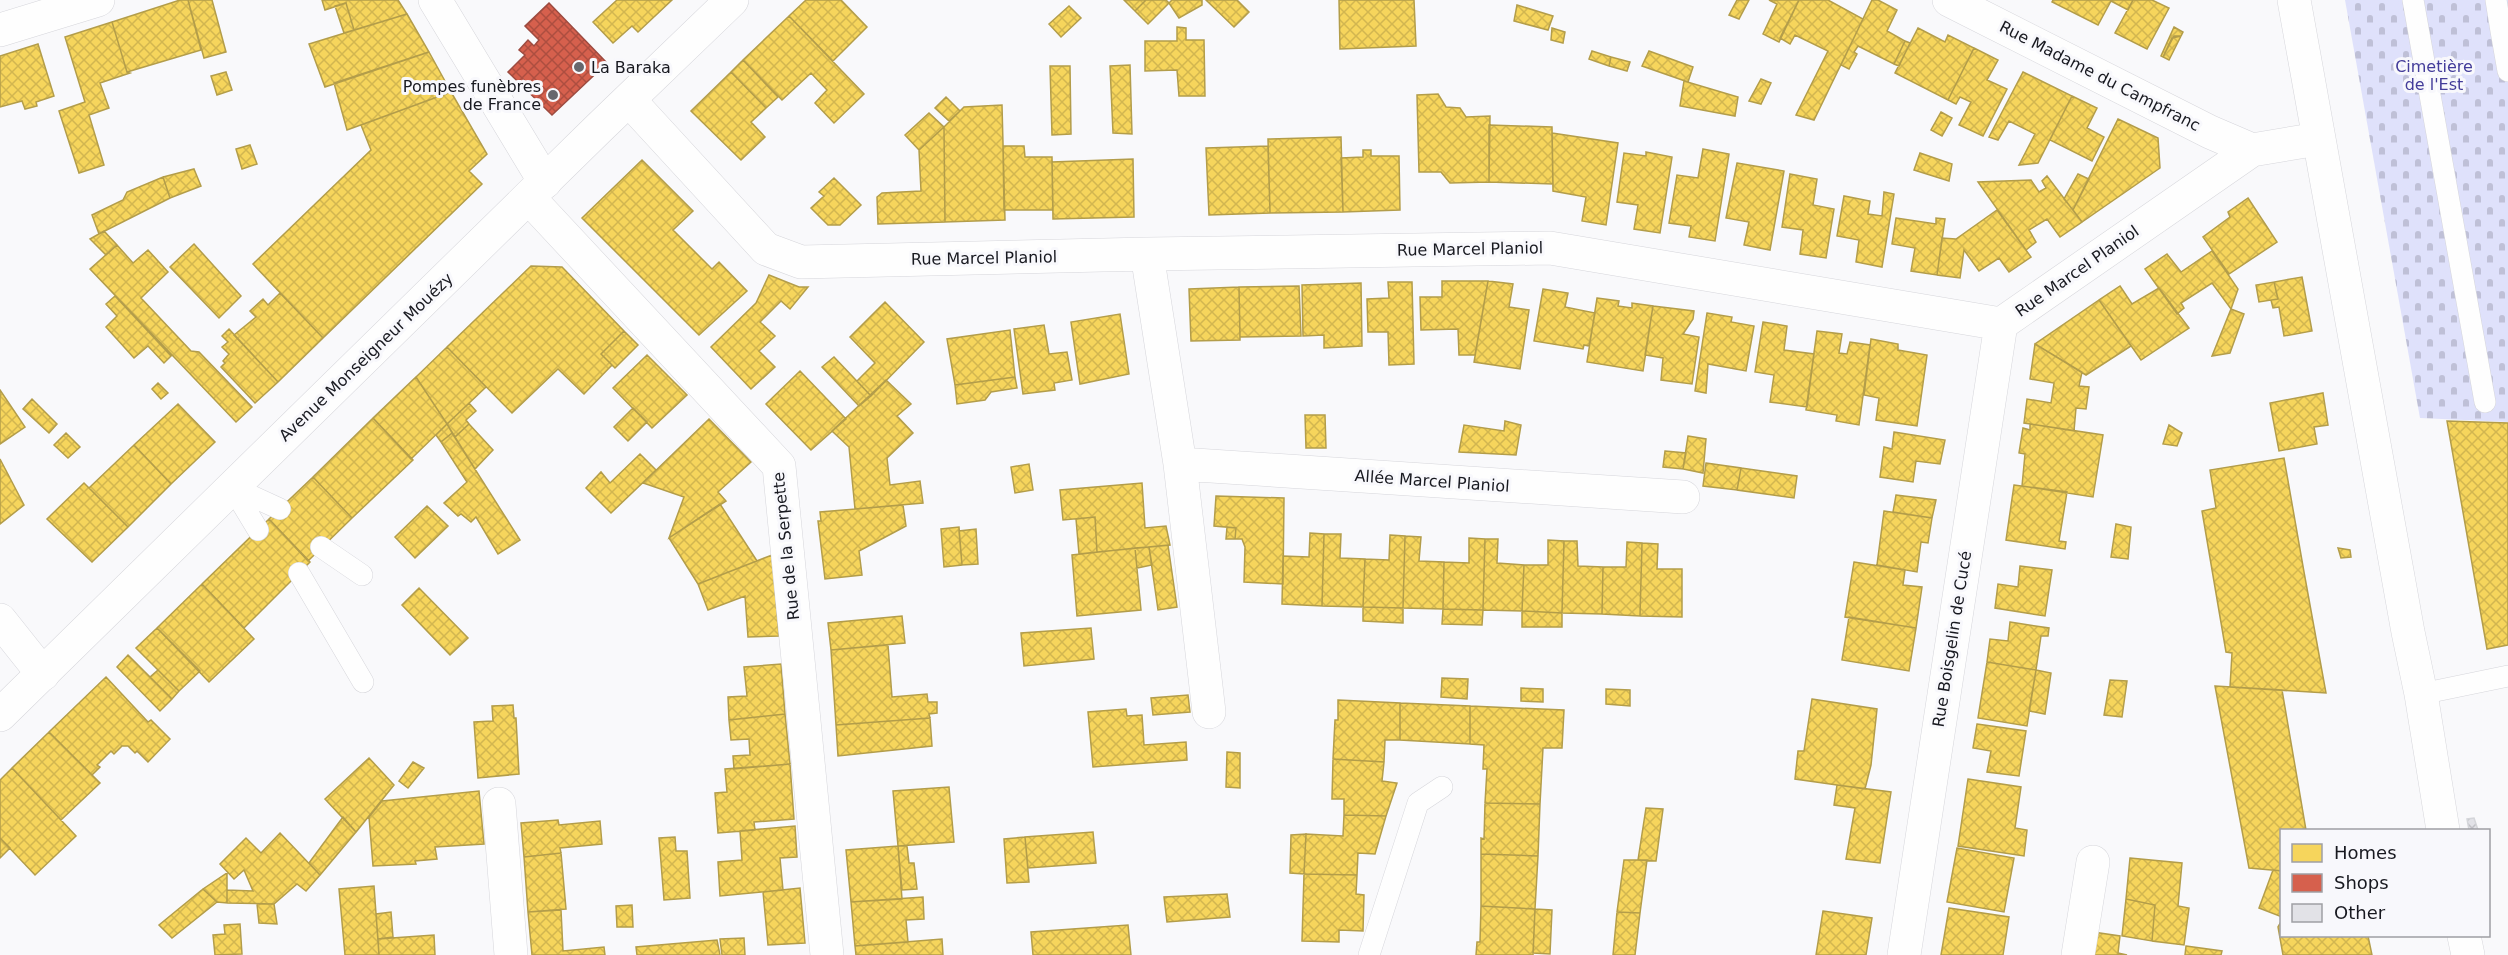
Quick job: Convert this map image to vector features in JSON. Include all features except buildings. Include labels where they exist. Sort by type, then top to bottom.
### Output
[{"type":"street","points":[[16,17],[98,0]]},
{"type":"street","name":"Rue de la Serpette","points":[[435,0],[537,190],[779,466],[827,955]]},
{"type":"street","name":"Avenue Monseigneur Mouézy","points":[[0,715],[732,0]]},
{"type":"street","name":"Rue Madame du Campfranc","points":[[1949,0],[2210,132],[2252,150]]},
{"type":"street","points":[[2294,0],[2421,694],[2443,829]]},
{"type":"street","name":"Rue Marcel Planiol","points":[[629,100],[766,249],[801,262],[1550,248],[2001,324],[2252,150],[2319,139]]},
{"type":"street","points":[[1147,254],[1180,464],[1209,712]]},
{"type":"street","name":"Rue Boisgelin de Cucé","points":[[1904,955],[2001,324]]},
{"type":"street","name":"Allée Marcel Planiol","points":[[1180,464],[1683,497]]},
{"type":"street","points":[[0,620],[43,674]]},
{"type":"street","points":[[499,804],[511,955]]},
{"type":"street","points":[[2078,955],[2093,862]]},
{"type":"street","points":[[2464,937],[2468,955]]},
{"type":"lane","points":[[2413,0],[2485,402]]},
{"type":"lane","points":[[2496,0],[2504,30],[2508,71]]},
{"type":"lane","points":[[232,486],[280,509]]},
{"type":"lane","points":[[232,486],[258,530]]},
{"type":"lane","points":[[321,547],[362,575]]},
{"type":"lane","points":[[299,573],[363,682]]},
{"type":"lane","points":[[2421,694],[2508,676]]},
{"type":"lane","points":[[1370,955],[1418,803],[1442,787]]},
{"type":"green space","name":"Cimetière de l'Est","points":[[2345,0],[2508,0],[2508,422],[2420,418]]},
{"type":"place","name":"La Baraka","points":[[579,67]]},
{"type":"place","name":"Pompes funèbres de France","points":[[553,95]]}]
